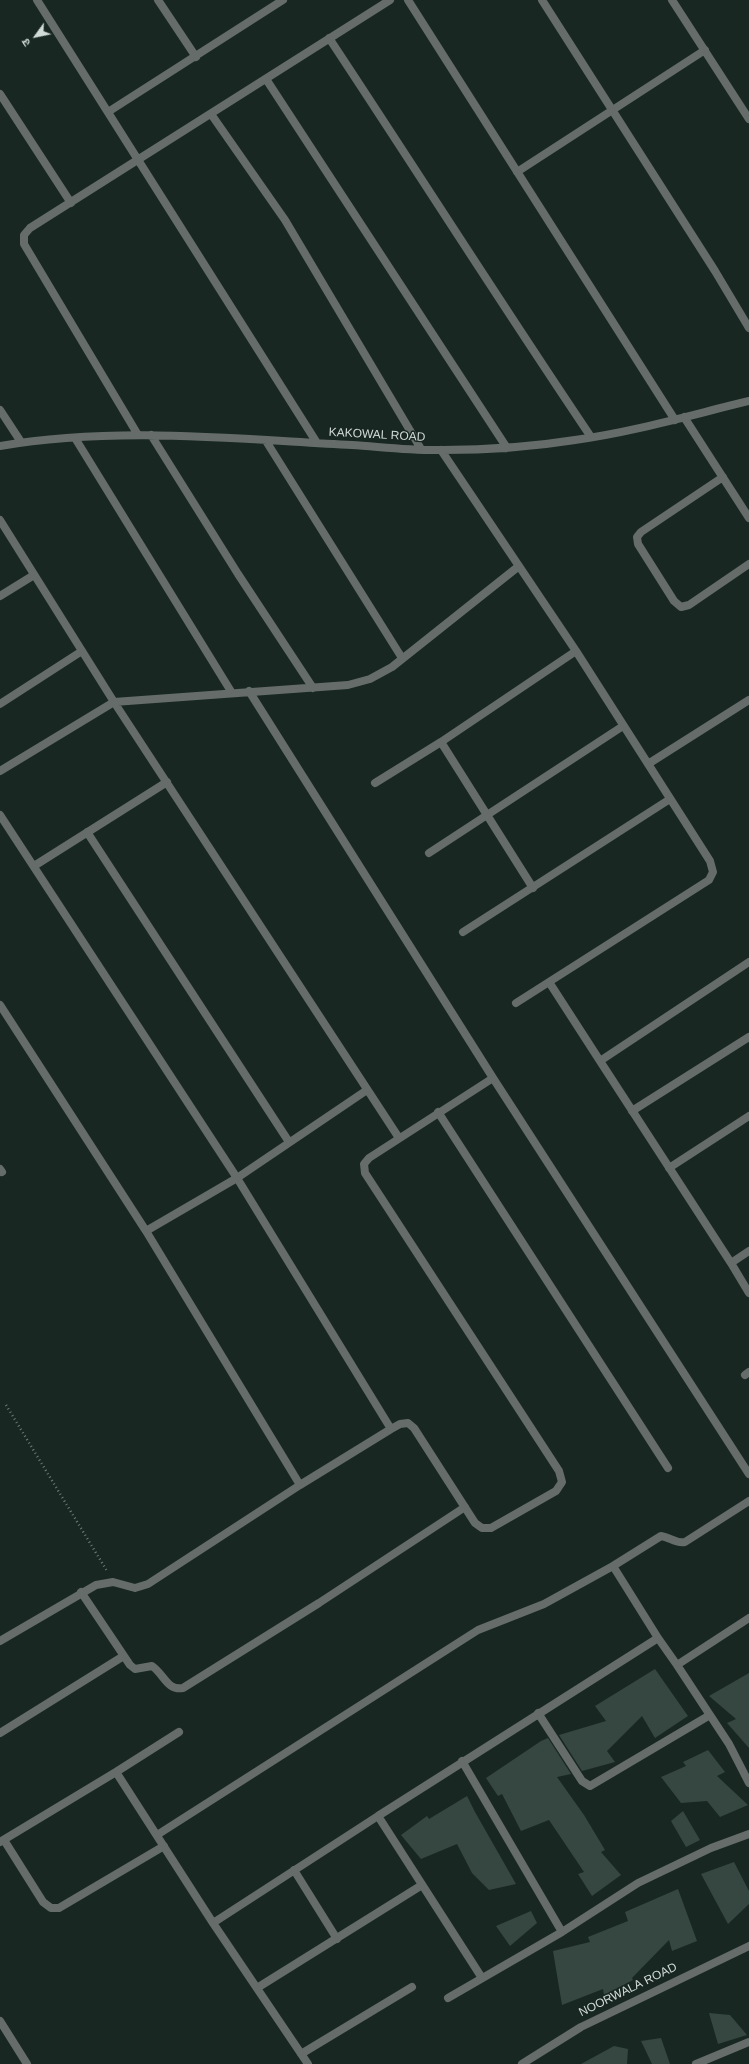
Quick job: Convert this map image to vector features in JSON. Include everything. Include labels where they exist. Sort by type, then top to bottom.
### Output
[{"type":"street","points":[[36,0],[139,160],[317,443]]},
{"type":"street","points":[[158,0],[196,57]]},
{"type":"street","points":[[108,112],[196,57],[271,3],[283,0]]},
{"type":"street","points":[[138,435],[24,244],[24,235],[30,228],[390,0]]},
{"type":"street","points":[[408,0],[675,420]]},
{"type":"street","points":[[542,0],[715,271],[749,328]]},
{"type":"street","points":[[672,0],[749,119]]},
{"type":"street","points":[[329,38],[435,199],[498,300],[591,437]]},
{"type":"street","points":[[518,172],[612,109],[705,50]]},
{"type":"street","points":[[266,79],[507,448]]},
{"type":"street","points":[[0,94],[71,203]]},
{"type":"street","points":[[211,114],[285,220],[421,449]]},
{"type":"street","name":"KAKOWAL ROAD","points":[[0,446],[21,442],[75,438],[138,435],[201,435],[441,450],[507,448],[591,437],[675,420],[749,401]]},
{"type":"street","points":[[0,410],[21,442]]},
{"type":"street","points":[[684,417],[749,518]]},
{"type":"street","points":[[151,435],[238,574],[313,688]]},
{"type":"street","points":[[75,438],[232,693]]},
{"type":"street","points":[[266,440],[402,658]]},
{"type":"street","points":[[441,450],[576,651],[710,862],[713,872],[709,880],[516,1003]]},
{"type":"street","points":[[723,477],[641,532],[637,537],[638,544],[674,601],[681,606],[689,605],[749,564]]},
{"type":"street","points":[[0,520],[114,702],[399,1138]]},
{"type":"street","points":[[0,771],[114,702],[348,685],[370,679],[392,667],[519,566]]},
{"type":"street","points":[[0,596],[34,575]]},
{"type":"street","points":[[0,704],[82,651]]},
{"type":"street","points":[[375,783],[441,742],[576,651]]},
{"type":"street","points":[[249,692],[493,1078],[749,1474]]},
{"type":"street","points":[[648,764],[749,700]]},
{"type":"street","points":[[429,853],[623,726]]},
{"type":"street","points":[[441,742],[533,888]]},
{"type":"street","points":[[34,866],[167,782]]},
{"type":"street","points":[[464,932],[670,799]]},
{"type":"street","points":[[0,815],[237,1178],[391,1429]]},
{"type":"street","points":[[87,832],[289,1142]]},
{"type":"street","points":[[600,1061],[749,962]]},
{"type":"street","points":[[549,982],[749,1293]]},
{"type":"street","points":[[0,1005],[146,1231],[300,1484]]},
{"type":"street","points":[[632,1111],[749,1037]]},
{"type":"street","points":[[0,1641],[80,1592],[104,1582],[113,1582],[135,1588],[148,1584],[300,1484],[400,1424],[408,1423],[414,1428],[475,1523],[482,1528],[491,1528],[556,1491],[562,1482],[559,1471],[366,1172],[364,1164],[370,1158],[438,1112],[493,1078]]},
{"type":"street","points":[[146,1231],[237,1178],[367,1090]]},
{"type":"street","points":[[438,1112],[668,1468]]},
{"type":"street","points":[[669,1168],[749,1116]]},
{"type":"street","points":[[731,1263],[749,1251]]},
{"type":"street","points":[[157,1835],[478,1630],[544,1604],[613,1566],[661,1536],[667,1537],[678,1543],[685,1542],[749,1501]]},
{"type":"street","points":[[80,1592],[122,1656],[135,1669],[152,1666],[172,1687],[177,1689],[184,1688],[319,1603],[465,1507]]},
{"type":"street","points":[[613,1566],[658,1638],[729,1744],[749,1783]]},
{"type":"street","points":[[677,1665],[749,1618]]},
{"type":"street","points":[[213,1922],[462,1761],[658,1638]]},
{"type":"street","points":[[0,1733],[122,1656]]},
{"type":"street","points":[[538,1714],[582,1781],[590,1786],[710,1715]]},
{"type":"street","points":[[164,1846],[59,1908],[51,1908],[43,1902],[2,1841],[179,1732]]},
{"type":"street","points":[[462,1761],[562,1932]]},
{"type":"street","points":[[116,1772],[213,1922],[308,2064]]},
{"type":"street","points":[[378,1816],[482,1978]]},
{"type":"street","points":[[448,1998],[562,1932],[638,1883],[710,1848],[749,1834]]},
{"type":"street","points":[[294,1870],[337,1939]]},
{"type":"street","points":[[257,1988],[422,1886]]},
{"type":"street","name":"NOORWALA ROAD","points":[[522,2064],[581,2027],[749,1946]]},
{"type":"street","points":[[301,2054],[412,1987]]},
{"type":"street","points":[[0,2021],[27,2064]]},
{"type":"street","points":[[696,2064],[749,2042]]},
{"type":"path","points":[[6,1405],[113,1582]]},
{"type":"building","points":[[655,1669],[688,1716],[655,1738],[642,1716],[607,1751],[615,1762],[582,1771],[559,1735],[606,1721],[595,1706]]},
{"type":"building","points":[[749,1673],[749,1748],[727,1723],[736,1719],[709,1696]]},
{"type":"building","points":[[548,1738],[571,1774],[557,1777],[584,1815],[605,1850],[601,1852],[621,1875],[592,1896],[578,1874],[584,1872],[549,1820],[521,1831],[502,1794],[498,1796],[486,1778],[541,1741]]},
{"type":"building","points":[[708,1750],[725,1772],[717,1776],[748,1805],[720,1817],[707,1801],[681,1803],[661,1777],[686,1766],[683,1762]]},
{"type":"building","points":[[467,1796],[516,1884],[489,1890],[472,1873],[457,1844],[421,1859],[401,1835],[427,1816],[429,1819]]},
{"type":"building","points":[[683,1811],[700,1840],[686,1847],[671,1821]]},
{"type":"building","points":[[734,1862],[749,1891],[749,1904],[728,1924],[701,1874]]},
{"type":"building","points":[[678,1889],[697,1941],[672,1951],[669,1940],[632,1978],[633,1980],[604,1995],[603,1989],[562,2005],[553,1951],[590,1942],[588,1937],[628,1921],[625,1912]]},
{"type":"building","points":[[531,1911],[537,1923],[510,1946],[496,1926]]},
{"type":"building","points":[[709,2013],[730,2015],[747,2035],[718,2044]]},
{"type":"building","points":[[661,2038],[670,2064],[652,2064],[641,2041]]},
{"type":"building","points":[[614,2046],[628,2049],[627,2064],[581,2064]]}]
